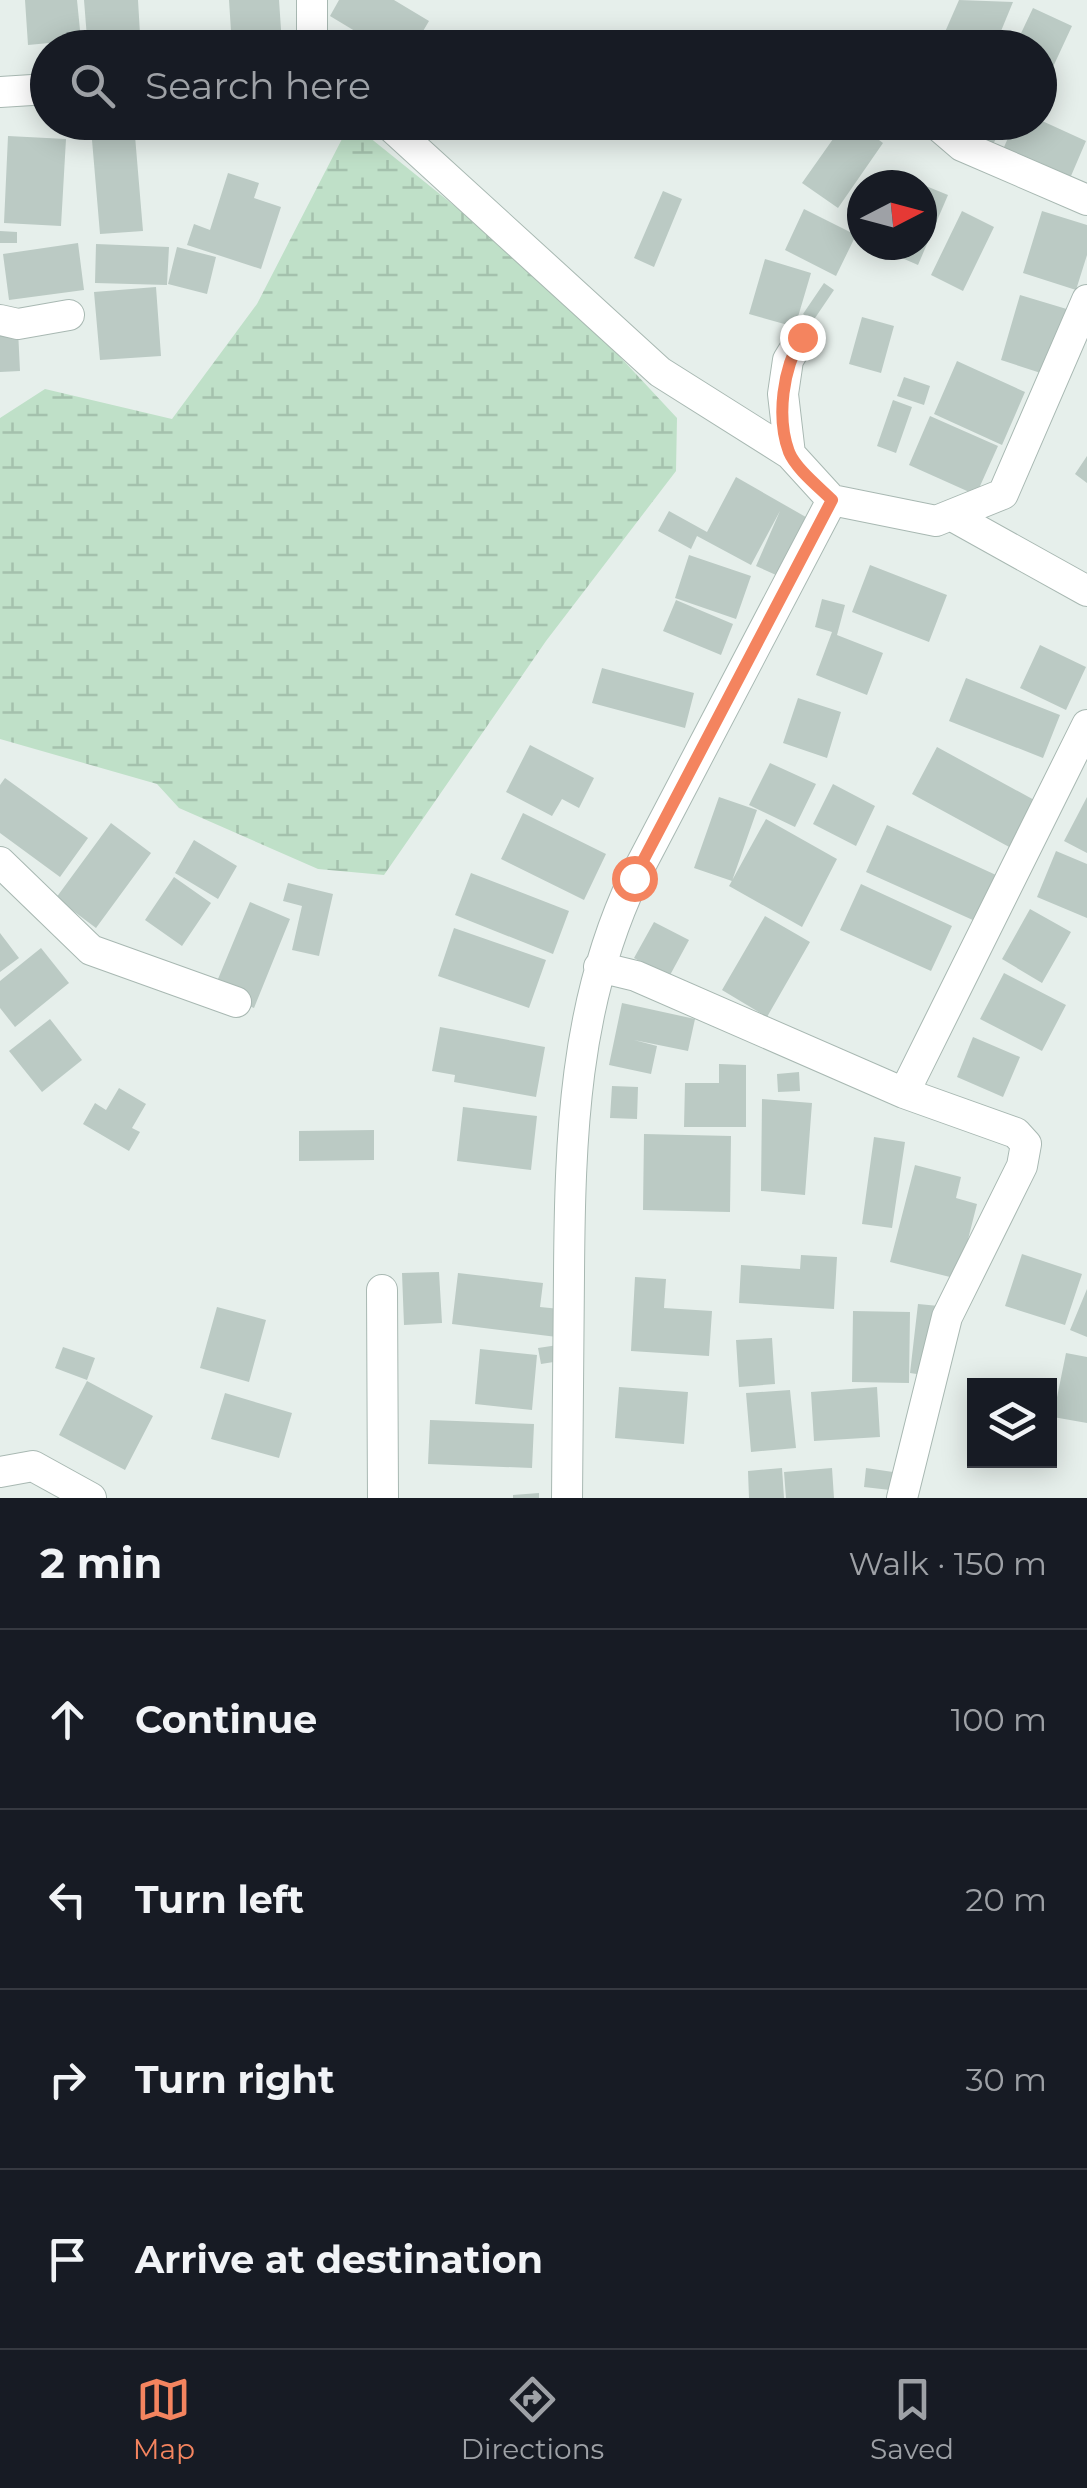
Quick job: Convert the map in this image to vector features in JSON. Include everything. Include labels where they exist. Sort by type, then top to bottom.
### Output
[{"type":"street","points":[[312,0],[312,30]]},
{"type":"street","points":[[0,92],[30,90]]},
{"type":"street","points":[[406,140],[660,372],[790,454],[832,500],[936,522],[1003,494],[1087,300]]},
{"type":"street","points":[[955,140],[1087,200]]},
{"type":"street","points":[[0,320],[18,324],[69,314]]},
{"type":"street","points":[[790,454],[783,394],[788,360],[802,337]]},
{"type":"street","points":[[568,1498],[570,1152],[584,1019],[612,925],[634,878],[832,500]]},
{"type":"street","points":[[954,517],[1087,591]]},
{"type":"street","points":[[904,1093],[1087,725]]},
{"type":"street","points":[[0,862],[91,950],[236,1002]]},
{"type":"street","points":[[599,967],[636,976],[904,1093],[1016,1133],[1026,1144],[1022,1166],[947,1317],[902,1498]]},
{"type":"street","points":[[382,1290],[383,1498]]},
{"type":"street","points":[[0,1472],[33,1466],[91,1498]]},
{"type":"green space","points":[[341,140],[373,140],[554,286],[677,418],[676,471],[546,641],[384,875],[318,869],[179,808],[157,784],[0,739],[0,418],[45,389],[172,419],[257,304]]},
{"type":"building","points":[[25,0],[77,0],[80,30],[30,30],[28,45]]},
{"type":"building","points":[[84,0],[138,0],[140,30],[86,30]]},
{"type":"building","points":[[229,0],[279,0],[281,30],[231,30]]},
{"type":"building","points":[[339,0],[394,0],[429,21],[424,30],[353,30],[330,16]]},
{"type":"building","points":[[959,0],[1013,2],[1001,30],[946,30]]},
{"type":"building","points":[[1033,8],[1072,26],[1057,58],[1057,30],[1023,30]]},
{"type":"building","points":[[1057,128],[1086,141],[1068,183],[1001,154],[1007,140],[1057,140]]},
{"type":"building","points":[[8,136],[66,140],[61,226],[4,223]]},
{"type":"building","points":[[92,140],[135,140],[143,231],[100,234]]},
{"type":"building","points":[[832,140],[879,140],[883,143],[864,170],[847,170],[847,195],[838,208],[802,183]]},
{"type":"building","points":[[228,173],[259,183],[254,198],[281,207],[261,269],[187,245],[194,224],[210,230]]},
{"type":"building","points":[[663,191],[682,199],[654,267],[634,258]]},
{"type":"building","points":[[937,191],[948,195],[937,221]]},
{"type":"building","points":[[804,209],[847,230],[847,253],[836,276],[785,250]]},
{"type":"building","points":[[962,211],[994,227],[963,291],[931,275]]},
{"type":"building","points":[[1042,211],[1087,225],[1087,255],[1076,290],[1023,273]]},
{"type":"building","points":[[0,231],[17,232],[17,243],[0,243]]},
{"type":"building","points":[[78,243],[84,290],[9,300],[3,254]]},
{"type":"building","points":[[96,244],[169,247],[167,285],[95,283]]},
{"type":"building","points":[[177,247],[216,257],[207,294],[168,284]]},
{"type":"building","points":[[765,259],[811,273],[795,327],[749,314]]},
{"type":"building","points":[[824,283],[834,290],[813,321],[803,314]]},
{"type":"building","points":[[156,287],[161,356],[100,360],[94,292]]},
{"type":"building","points":[[1020,295],[1070,310],[1050,376],[1001,360]]},
{"type":"building","points":[[862,317],[894,326],[881,373],[849,364]]},
{"type":"building","points":[[18,330],[20,371],[0,372],[0,331]]},
{"type":"building","points":[[957,361],[1025,392],[1002,445],[934,414]]},
{"type":"building","points":[[904,377],[930,386],[924,405],[897,396]]},
{"type":"building","points":[[893,400],[912,407],[896,453],[877,446]]},
{"type":"building","points":[[930,416],[998,446],[976,495],[909,465]]},
{"type":"building","points":[[1087,456],[1087,483],[1075,474]]},
{"type":"building","points":[[736,477],[811,520],[785,579],[756,566],[780,511],[751,565],[697,536],[691,549],[658,531],[669,511],[707,532]]},
{"type":"building","points":[[689,555],[751,576],[736,619],[675,598]]},
{"type":"building","points":[[870,565],[947,595],[929,642],[852,612]]},
{"type":"building","points":[[822,599],[845,605],[837,635],[883,653],[867,695],[816,675],[832,632],[815,627]]},
{"type":"building","points":[[676,600],[733,624],[721,655],[663,631]]},
{"type":"building","points":[[1040,645],[1086,667],[1066,710],[1020,688]]},
{"type":"building","points":[[602,668],[694,693],[685,728],[592,703]]},
{"type":"building","points":[[966,678],[1060,715],[1043,758],[949,721]]},
{"type":"building","points":[[798,698],[841,712],[827,758],[783,743]]},
{"type":"building","points":[[530,745],[594,778],[579,808],[562,799],[552,816],[506,792]]},
{"type":"building","points":[[937,747],[1036,801],[1011,848],[912,794]]},
{"type":"building","points":[[770,763],[816,784],[795,827],[749,805]]},
{"type":"building","points":[[5,778],[88,838],[60,877],[0,833],[0,785]]},
{"type":"building","points":[[833,784],[875,806],[856,846],[813,824]]},
{"type":"building","points":[[719,797],[757,810],[732,881],[694,868]]},
{"type":"building","points":[[1087,797],[1087,853],[1064,841]]},
{"type":"building","points":[[523,813],[606,854],[584,900],[501,859]]},
{"type":"building","points":[[766,819],[837,859],[802,927],[729,886]]},
{"type":"building","points":[[111,823],[151,853],[96,928],[56,898]]},
{"type":"building","points":[[887,825],[996,875],[975,921],[866,872]]},
{"type":"building","points":[[194,840],[237,866],[218,899],[175,873]]},
{"type":"building","points":[[1056,851],[1087,864],[1087,918],[1037,897]]},
{"type":"building","points":[[471,873],[569,911],[553,954],[455,915]]},
{"type":"building","points":[[174,877],[211,903],[182,946],[145,920]]},
{"type":"building","points":[[288,883],[333,894],[319,956],[292,950],[302,906],[283,901]]},
{"type":"building","points":[[861,884],[952,926],[931,971],[840,930]]},
{"type":"building","points":[[250,902],[290,919],[254,1008],[213,991]]},
{"type":"building","points":[[1030,909],[1071,932],[1042,983],[1002,959]]},
{"type":"building","points":[[765,916],[810,942],[767,1017],[722,990]]},
{"type":"building","points":[[654,922],[689,940],[669,977],[634,958]]},
{"type":"building","points":[[454,928],[546,960],[529,1008],[438,976]]},
{"type":"building","points":[[0,933],[19,958],[0,972]]},
{"type":"building","points":[[41,948],[69,983],[15,1027],[0,1008],[0,981]]},
{"type":"building","points":[[1004,973],[1066,1005],[1042,1051],[980,1019]]},
{"type":"building","points":[[622,1003],[695,1019],[688,1051],[634,1040],[657,1046],[651,1074],[609,1065]]},
{"type":"building","points":[[50,1019],[82,1060],[42,1092],[9,1051]]},
{"type":"building","points":[[440,1027],[545,1047],[536,1097],[454,1082],[455,1075],[432,1071]]},
{"type":"building","points":[[973,1037],[1020,1057],[1003,1097],[957,1077]]},
{"type":"building","points":[[719,1064],[746,1065],[746,1127],[684,1127],[685,1083],[719,1083]]},
{"type":"building","points":[[799,1072],[800,1091],[778,1092],[777,1074]]},
{"type":"building","points":[[612,1086],[638,1087],[637,1119],[610,1118]]},
{"type":"building","points":[[119,1088],[146,1104],[132,1128],[140,1132],[129,1151],[83,1124],[95,1103],[106,1110]]},
{"type":"building","points":[[762,1099],[812,1103],[805,1195],[761,1191]]},
{"type":"building","points":[[463,1107],[537,1116],[531,1170],[457,1161]]},
{"type":"building","points":[[374,1130],[374,1160],[299,1161],[299,1131]]},
{"type":"building","points":[[644,1134],[731,1136],[730,1212],[643,1210]]},
{"type":"building","points":[[874,1137],[905,1142],[892,1228],[862,1224]]},
{"type":"building","points":[[915,1165],[961,1177],[956,1198],[977,1204],[958,1279],[890,1262]]},
{"type":"building","points":[[1022,1254],[1082,1274],[1065,1325],[1005,1306]]},
{"type":"building","points":[[801,1255],[837,1257],[834,1309],[739,1303],[741,1265],[800,1269]]},
{"type":"building","points":[[439,1272],[442,1323],[404,1325],[402,1273]]},
{"type":"building","points":[[458,1273],[543,1283],[540,1307],[560,1309],[557,1337],[452,1324]]},
{"type":"building","points":[[635,1277],[666,1279],[664,1308],[712,1311],[709,1356],[631,1351]]},
{"type":"building","points":[[1087,1289],[1087,1337],[1070,1330]]},
{"type":"building","points":[[918,1304],[939,1306],[930,1376],[910,1373]]},
{"type":"building","points":[[217,1307],[266,1320],[249,1382],[200,1368]]},
{"type":"building","points":[[853,1311],[910,1312],[909,1383],[852,1382]]},
{"type":"building","points":[[772,1338],[775,1384],[739,1387],[736,1340]]},
{"type":"building","points":[[558,1345],[560,1361],[541,1364],[538,1348]]},
{"type":"building","points":[[63,1347],[95,1358],[87,1380],[55,1368]]},
{"type":"building","points":[[480,1349],[537,1355],[532,1410],[475,1404]]},
{"type":"building","points":[[1066,1353],[1087,1357],[1087,1423],[1057,1418]]},
{"type":"building","points":[[87,1381],[153,1416],[125,1470],[59,1435]]},
{"type":"building","points":[[619,1387],[688,1392],[684,1444],[615,1438]]},
{"type":"building","points":[[877,1387],[880,1437],[814,1441],[811,1392]]},
{"type":"building","points":[[790,1390],[796,1448],[751,1452],[746,1393]]},
{"type":"building","points":[[225,1393],[292,1413],[279,1458],[211,1439]]},
{"type":"building","points":[[430,1420],[534,1424],[532,1468],[428,1464]]},
{"type":"building","points":[[782,1468],[784,1498],[749,1498],[748,1471]]},
{"type":"building","points":[[832,1468],[834,1498],[786,1498],[784,1472]]},
{"type":"building","points":[[866,1468],[893,1472],[890,1490],[864,1487]]},
{"type":"building","points":[[539,1493],[539,1498],[513,1498],[513,1495]]},
{"type":"route","points":[[634,878],[832,500],[790,454],[783,394],[788,360],[802,337]]}]
